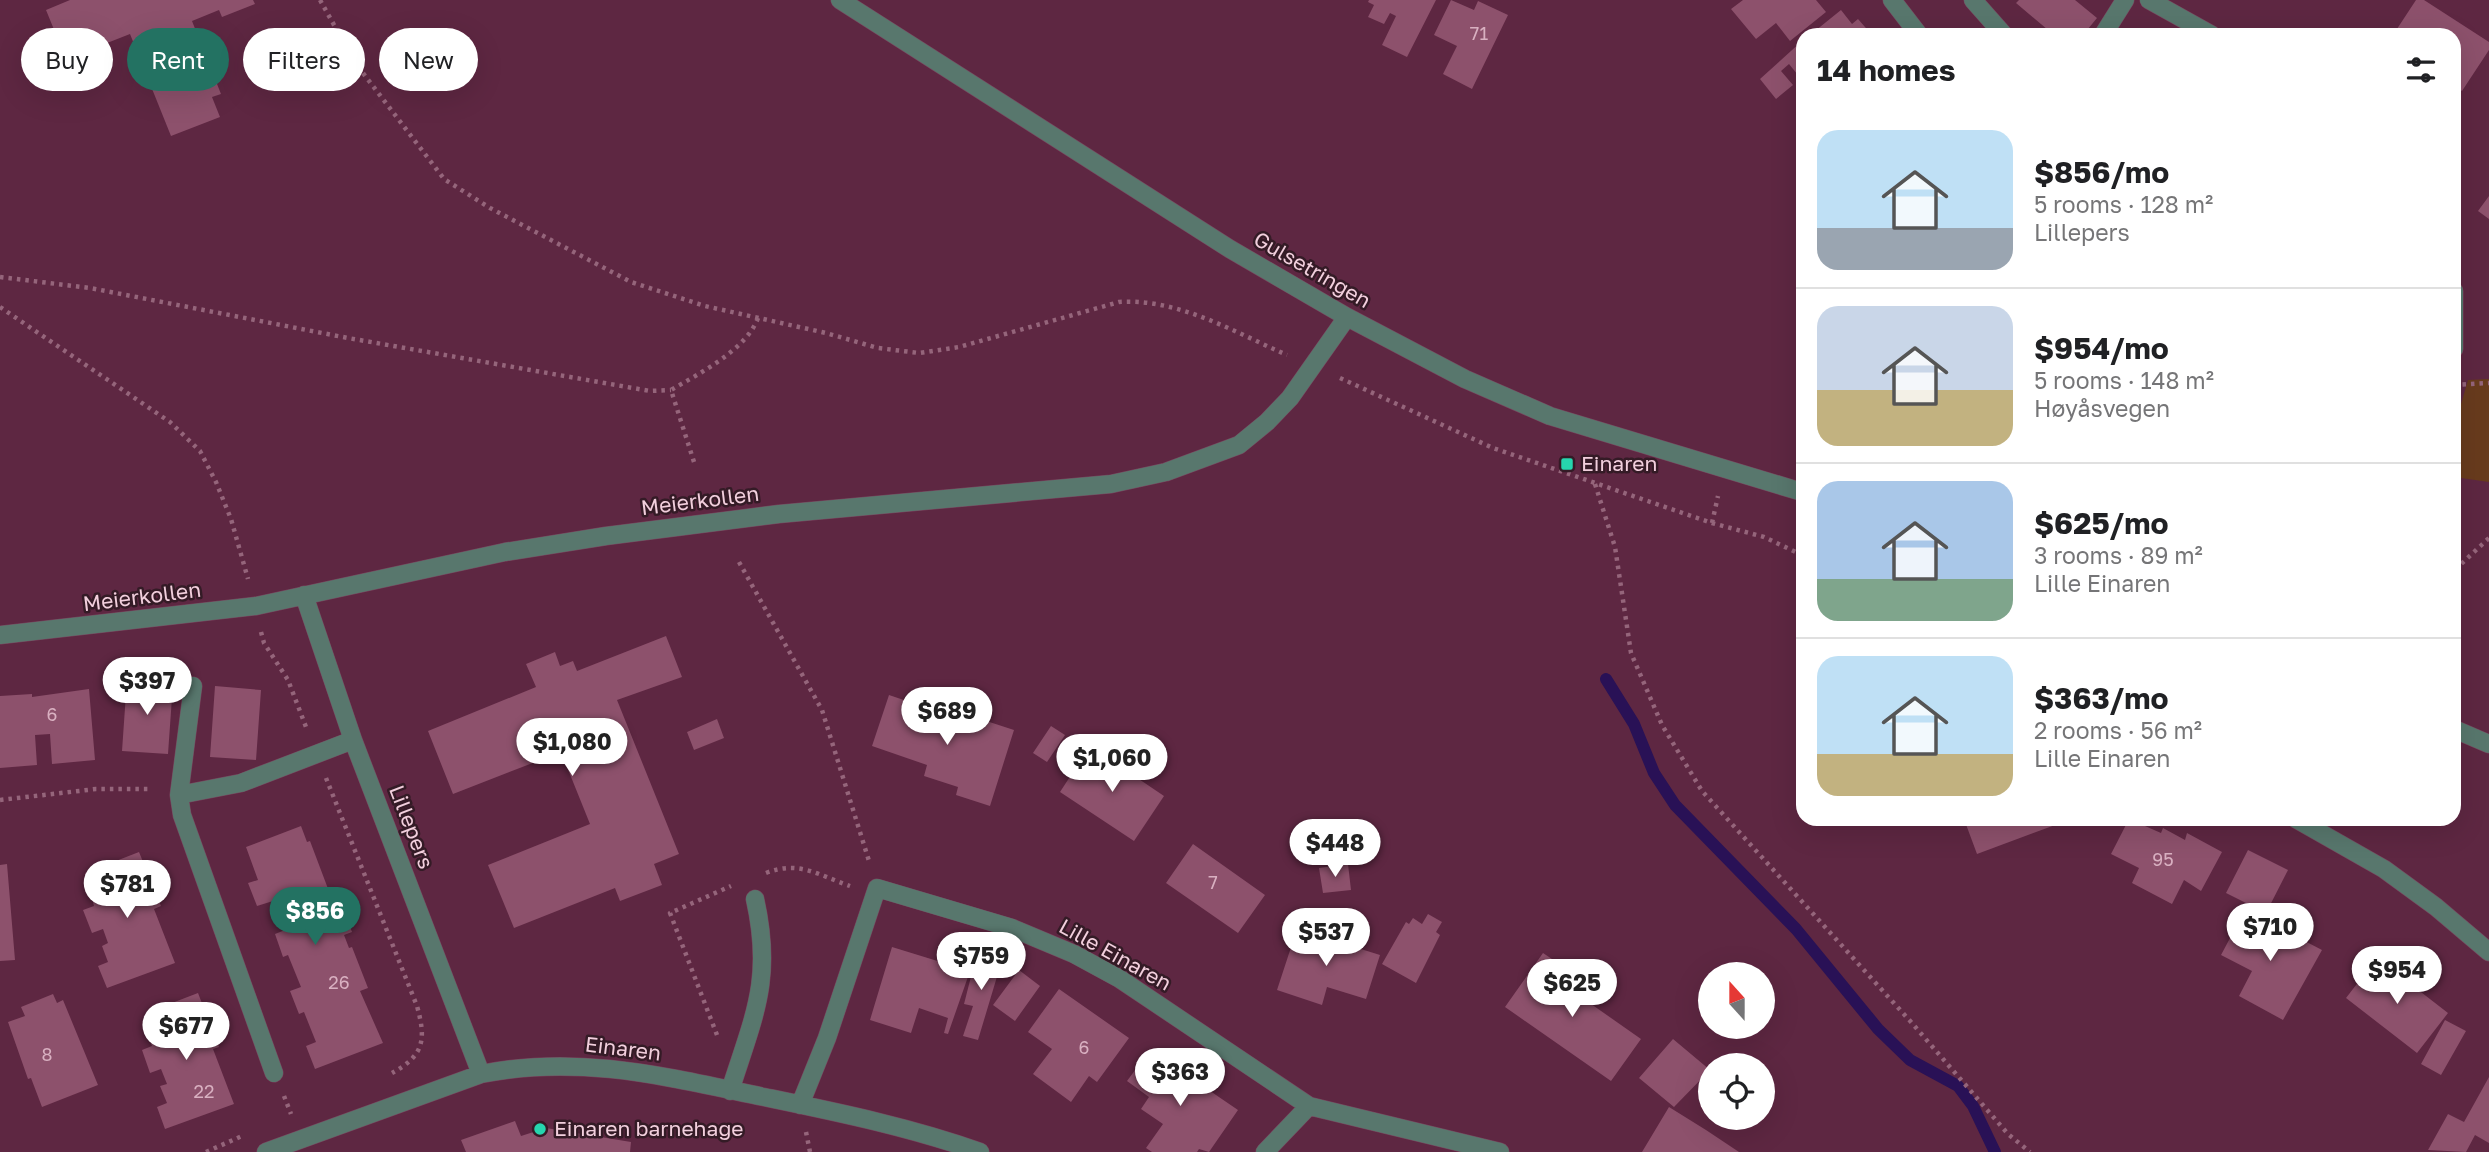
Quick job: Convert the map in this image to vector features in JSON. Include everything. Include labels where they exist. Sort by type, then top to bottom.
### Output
[{"type":"street","name":"Gulsetringen","points":[[840,0],[1230,249],[1347,317],[1465,379],[1550,416],[1796,490]]},
{"type":"street","points":[[1892,0],[1914,28]]},
{"type":"street","points":[[1973,0],[1998,28]]},
{"type":"street","points":[[2107,28],[2125,0]]},
{"type":"street","points":[[2149,0],[2199,28]]},
{"type":"street","name":"Meierkollen","points":[[0,635],[256,606],[505,551],[606,536],[779,514],[1111,484],[1166,471],[1239,445],[1290,398],[1347,317]]},
{"type":"street","name":"Lillepers","points":[[304,596],[353,740],[481,1074]]},
{"type":"street","points":[[193,686],[179,795],[192,848],[274,1073]]},
{"type":"street","points":[[2461,732],[2489,744]]},
{"type":"street","points":[[179,795],[241,783],[353,740]]},
{"type":"street","points":[[2308,826],[2384,869],[2437,907],[2489,952]]},
{"type":"street","points":[[800,1105],[827,1038],[877,888]]},
{"type":"street","name":"Lille Einaren","points":[[877,888],[1013,928],[1074,954],[1142,993],[1309,1106],[1500,1152]]},
{"type":"street","points":[[730,1091],[762,982],[763,938],[755,899]]},
{"type":"street","name":"Einaren","points":[[265,1152],[481,1074],[514,1067],[557,1064],[620,1068],[800,1105],[980,1152]]},
{"type":"street","points":[[1265,1152],[1309,1106]]},
{"type":"path","points":[[320,0],[356,64],[444,179],[489,208],[631,282],[705,306],[877,348],[919,353],[959,347],[1119,302],[1143,300],[1173,307],[1266,346]]},
{"type":"path","points":[[0,277],[90,288],[348,338],[650,391],[671,390],[702,372],[753,332],[758,317]]},
{"type":"path","points":[[2461,385],[2489,383]]},
{"type":"path","points":[[1361,387],[1493,448],[1712,523],[1764,537],[1796,552]]},
{"type":"path","points":[[671,390],[694,462]]},
{"type":"path","points":[[1595,484],[1615,547],[1631,653],[1662,725],[1702,791],[1911,1022],[2008,1134],[2030,1152]]},
{"type":"path","points":[[1712,523],[1718,496]]},
{"type":"path","points":[[2461,564],[2489,538]]},
{"type":"path","points":[[739,562],[822,710],[877,888]]},
{"type":"path","points":[[0,800],[132,787],[179,795]]},
{"type":"shaded area","points":[[2489,379],[2489,482],[2461,478],[2461,404],[2468,380]]},
{"type":"building","points":[[70,0],[253,0],[255,4],[222,17],[219,10],[192,21],[195,28],[127,28],[127,35],[113,41],[113,28],[53,28],[46,10]]},
{"type":"building","points":[[1436,0],[1407,57],[1382,45],[1396,16],[1390,13],[1384,24],[1368,17],[1374,5],[1368,2]]},
{"type":"building","points":[[1451,0],[1474,10],[1478,1],[1508,15],[1472,89],[1443,74],[1457,46],[1434,35]]},
{"type":"building","points":[[1743,0],[1816,0],[1826,12],[1806,28],[1796,28],[1796,36],[1790,41],[1776,23],[1756,39],[1731,9]]},
{"type":"building","points":[[2019,0],[2075,0],[2097,18],[2089,28],[2046,28],[2016,3]]},
{"type":"building","points":[[2416,0],[2424,0],[2489,42],[2489,50],[2462,91],[2461,28],[2398,28]]},
{"type":"building","points":[[1841,10],[1852,24],[1858,19],[1866,28],[1819,28]]},
{"type":"building","points":[[1796,46],[1796,73],[1789,64],[1781,71],[1793,85],[1776,99],[1760,79]]},
{"type":"building","points":[[153,91],[220,91],[221,94],[212,97],[220,117],[171,136]]},
{"type":"building","points":[[2489,196],[2489,219],[2478,211]]},
{"type":"building","points":[[666,636],[682,677],[617,700],[679,854],[654,864],[662,885],[620,901],[615,888],[514,928],[488,865],[590,824],[561,752],[453,794],[428,731],[536,687],[526,664],[555,652],[560,666],[573,661],[577,671]]},
{"type":"building","points":[[127,679],[173,683],[168,754],[122,751]]},
{"type":"building","points":[[215,686],[261,690],[256,760],[210,757]]},
{"type":"building","points":[[89,689],[95,760],[52,764],[50,734],[35,735],[37,765],[0,768],[0,696],[32,694],[32,697]]},
{"type":"building","points":[[889,695],[966,721],[968,715],[1014,730],[990,806],[956,795],[958,787],[924,776],[927,765],[872,746]]},
{"type":"building","points":[[717,719],[724,738],[694,750],[687,732]]},
{"type":"building","points":[[1051,726],[1065,735],[1047,762],[1033,753]]},
{"type":"building","points":[[1090,746],[1164,796],[1134,841],[1060,792]]},
{"type":"building","points":[[301,826],[307,842],[310,841],[330,894],[337,892],[352,932],[344,935],[349,948],[352,947],[368,988],[360,991],[383,1043],[315,1069],[306,1046],[316,1042],[304,1012],[299,1014],[290,991],[301,987],[288,955],[283,957],[275,934],[285,930],[273,901],[257,906],[248,883],[258,880],[246,847]]},
{"type":"building","points":[[1967,826],[2053,826],[1977,854]]},
{"type":"building","points":[[2125,826],[2145,826],[2161,833],[2163,828],[2185,840],[2187,833],[2222,852],[2201,891],[2184,880],[2172,904],[2132,883],[2139,868],[2111,854]]},
{"type":"building","points":[[1193,844],[1265,895],[1238,933],[1166,883]]},
{"type":"building","points":[[2248,850],[2288,870],[2266,913],[2226,893]]},
{"type":"building","points":[[139,852],[161,906],[154,909],[175,963],[107,988],[98,966],[108,962],[102,946],[108,943],[103,929],[92,933],[83,910],[94,906],[85,873]]},
{"type":"building","points":[[7,864],[15,960],[0,961],[0,865]]},
{"type":"building","points":[[1348,864],[1351,890],[1323,893],[1319,868]]},
{"type":"building","points":[[2245,910],[2322,950],[2283,1020],[2239,996],[2252,971],[2221,955]]},
{"type":"building","points":[[1428,914],[1442,922],[1436,932],[1440,935],[1416,983],[1382,964],[1406,922],[1409,924],[1413,918],[1422,924]]},
{"type":"building","points":[[1297,929],[1380,955],[1366,999],[1327,987],[1322,1005],[1277,990]]},
{"type":"building","points":[[892,947],[970,971],[948,1034],[944,1033],[948,1018],[919,1008],[911,1033],[870,1020]]},
{"type":"building","points":[[977,953],[1002,960],[978,1040],[963,1036],[973,1006],[964,1004]]},
{"type":"building","points":[[1543,953],[1573,973],[1564,985],[1641,1039],[1611,1081],[1505,1007]]},
{"type":"building","points":[[2377,958],[2448,1013],[2417,1053],[2346,998]]},
{"type":"building","points":[[1019,970],[1040,986],[1015,1021],[993,1005]]},
{"type":"building","points":[[1059,989],[1129,1038],[1097,1082],[1089,1076],[1071,1102],[1033,1074],[1052,1049],[1028,1032]]},
{"type":"building","points":[[198,993],[219,1047],[213,1049],[234,1104],[165,1129],[157,1107],[167,1103],[160,1086],[167,1084],[161,1069],[150,1073],[142,1050],[152,1046],[146,1030],[157,1025],[151,1011]]},
{"type":"building","points":[[53,994],[57,1003],[63,1000],[98,1085],[42,1107],[31,1078],[28,1079],[8,1022],[25,1016],[21,1007]]},
{"type":"building","points":[[2445,1020],[2466,1031],[2441,1075],[2421,1064]]},
{"type":"building","points":[[1673,1039],[1698,1060],[1698,1082],[1674,1107],[1639,1078]]},
{"type":"building","points":[[1150,1050],[1238,1110],[1209,1152],[1199,1149],[1197,1152],[1152,1152],[1146,1148],[1163,1124],[1141,1109],[1149,1097],[1127,1081]]},
{"type":"building","points":[[2489,1077],[2489,1143],[2475,1135],[2466,1152],[2428,1150],[2448,1114],[2464,1122]]},
{"type":"building","points":[[1669,1107],[1698,1125],[1698,1130],[1706,1130],[1739,1152],[1642,1152]]},
{"type":"building","points":[[515,1121],[521,1136],[546,1128],[631,1142],[630,1152],[466,1152],[461,1140]]},
{"type":"waterway","points":[[1606,679],[1634,724],[1654,773],[1675,805],[1796,929],[1878,1029],[1910,1060],[1958,1086],[1973,1106],[1995,1152]]},
{"type":"place","name":"Einaren","points":[[1567,464]]},
{"type":"place","name":"Einaren barnehage","points":[[540,1129]]}]
